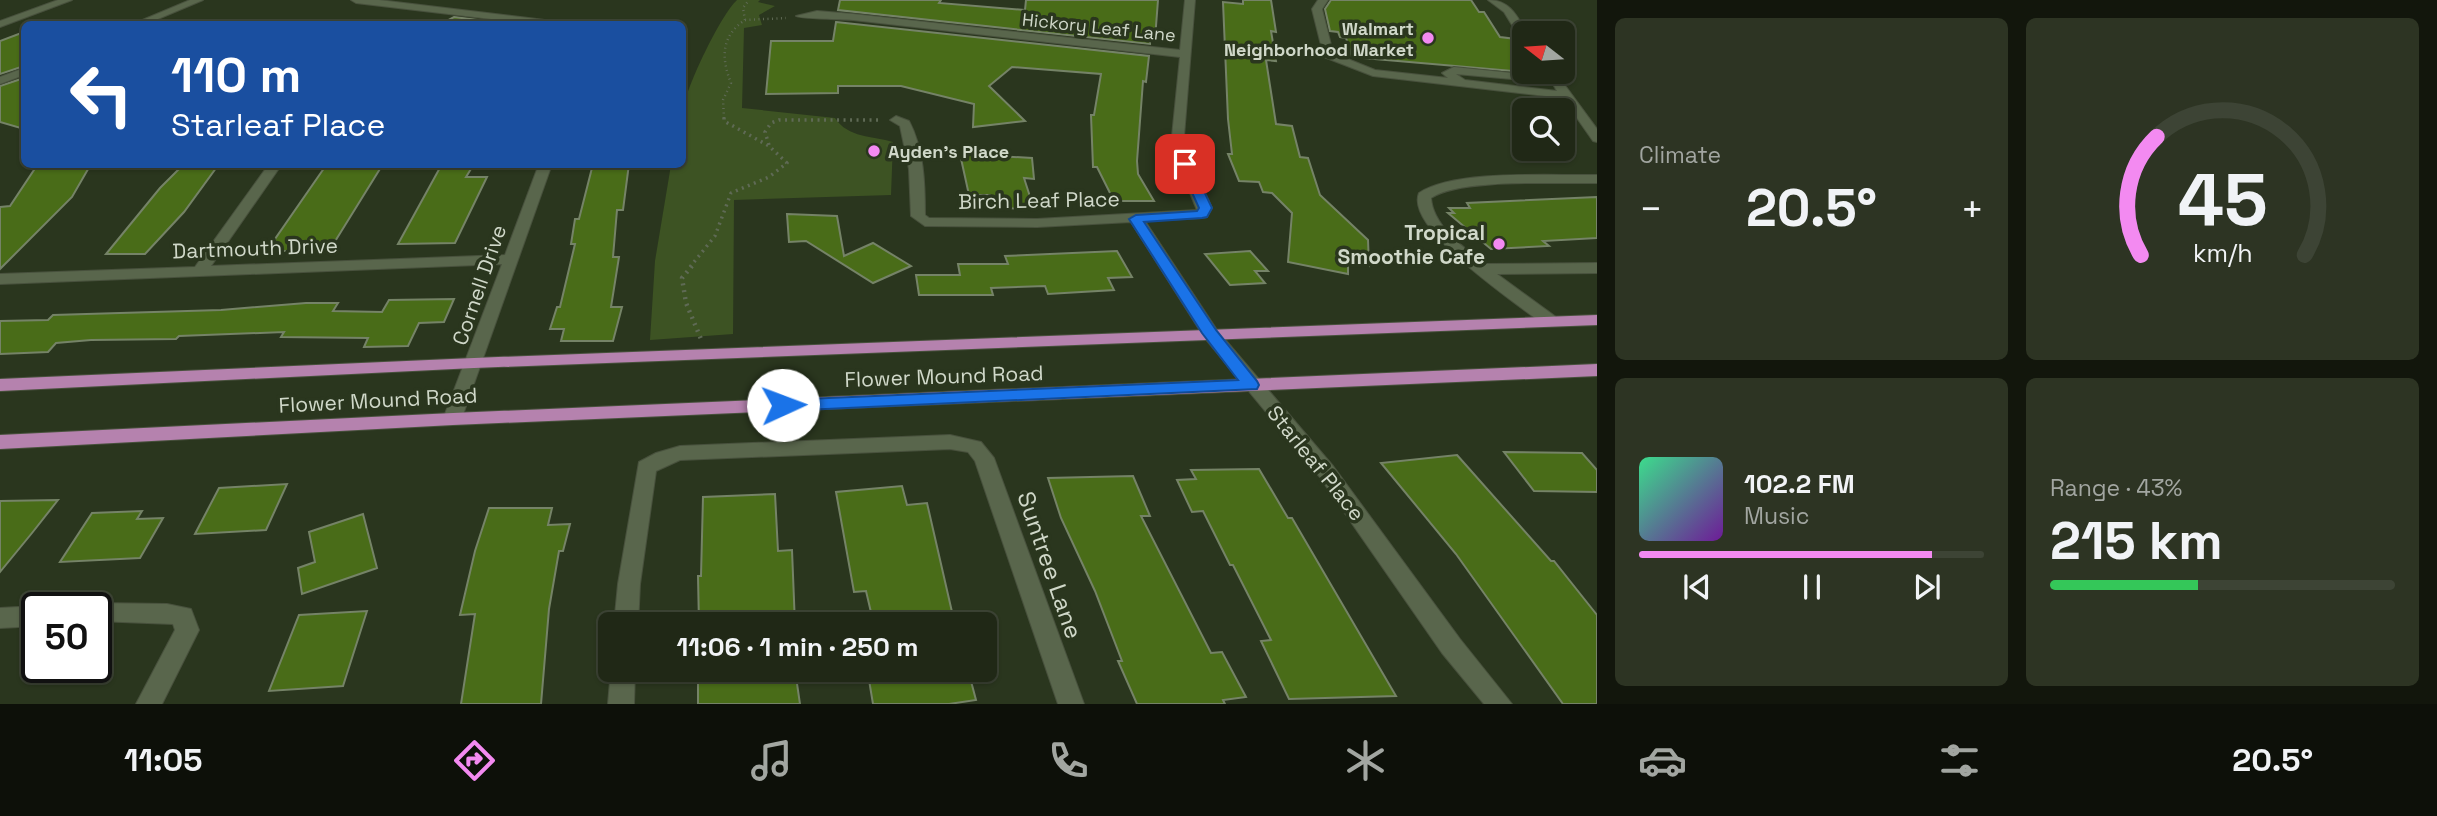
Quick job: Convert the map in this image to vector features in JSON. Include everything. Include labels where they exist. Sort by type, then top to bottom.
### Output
[{"type":"main road","name":"Flower Mound Road","points":[[0,385],[704,353],[1597,320]]},
{"type":"main road","name":"Flower Mound Road","points":[[0,442],[453,419],[1597,370]]},
{"type":"street","points":[[48,0],[64,1]]},
{"type":"street","points":[[146,21],[198,0]]},
{"type":"street","points":[[356,0],[528,21]]},
{"type":"street","points":[[1185,54],[1190,0]]},
{"type":"street","points":[[1322,0],[1317,9],[1328,55],[1373,73],[1566,95]]},
{"type":"street","points":[[1493,0],[1508,10],[1515,21]]},
{"type":"street","points":[[0,24],[64,1]]},
{"type":"street","name":"Hickory Leaf Lane","points":[[800,16],[817,14],[853,17],[1185,54]]},
{"type":"street","name":"Birch Leaf Place","points":[[896,120],[905,124],[911,138],[918,187],[918,216],[925,222],[1037,223],[1202,214],[1205,208],[1192,184],[1178,136],[1185,54]]},
{"type":"street","points":[[1464,84],[1448,73],[1454,70],[1512,74]]},
{"type":"street","points":[[0,81],[21,72]]},
{"type":"street","points":[[1558,84],[1597,138]]},
{"type":"street","points":[[200,271],[273,168]]},
{"type":"street","name":"Cornell Drive","points":[[453,419],[545,168]]},
{"type":"street","points":[[1550,321],[1483,269],[1427,215],[1424,196],[1436,188],[1472,181],[1597,179]]},
{"type":"street","name":"Starleaf Place","points":[[1136,219],[1210,333],[1326,471],[1451,646],[1499,704]]},
{"type":"street","name":"Dartmouth Drive","points":[[0,279],[512,260]]},
{"type":"street","points":[[1483,269],[1597,268]]},
{"type":"street","name":"Suntree Lane","points":[[627,612],[646,467],[663,458],[680,453],[950,442],[974,447],[984,458],[1071,704]]},
{"type":"street","points":[[112,612],[167,613],[183,616],[187,630],[149,704]]},
{"type":"street","points":[[0,618],[21,617]]},
{"type":"street","points":[[621,704],[622,682]]},
{"type":"path","points":[[746,20],[743,8],[749,0]]},
{"type":"path","points":[[704,353],[686,303],[682,278],[715,236],[731,192],[766,178],[784,168],[787,163],[769,146],[724,121],[723,100],[731,83],[722,64],[724,47],[730,33],[746,20],[767,21],[800,16]]},
{"type":"path","points":[[769,146],[765,132],[771,123],[779,120],[896,120]]},
{"type":"green space","points":[[737,0],[760,0],[758,2],[775,6],[759,15],[762,25],[744,28],[742,108],[835,118],[840,125],[854,133],[893,142],[891,195],[734,200],[733,334],[650,340],[655,261],[670,168],[686,168],[686,98],[705,52]]},
{"type":"building","points":[[840,0],[941,0],[939,3],[1025,10],[1026,0],[1158,0],[1155,39],[1150,38],[1150,44],[838,10]]},
{"type":"building","points":[[1243,0],[1271,0],[1276,32],[1271,31],[1276,61],[1266,60],[1276,124],[1292,126],[1300,157],[1308,158],[1320,195],[1368,240],[1369,266],[1348,262],[1348,274],[1288,262],[1292,213],[1272,193],[1263,192],[1259,182],[1239,181],[1228,154],[1232,154],[1223,2],[1243,4]]},
{"type":"building","name":"Walmart Neighborhood Market","points":[[1331,0],[1471,0],[1479,12],[1484,12],[1500,37],[1512,38],[1512,71],[1352,57],[1346,38],[1340,37],[1338,32],[1330,31],[1325,9]]},
{"type":"building","points":[[454,17],[485,21],[447,21]]},
{"type":"building","points":[[836,22],[1149,56],[1146,82],[1143,81],[1137,161],[1138,174],[1154,201],[1114,201],[1097,167],[1093,167],[1091,115],[1094,115],[1101,74],[1012,67],[989,86],[1025,121],[973,127],[974,104],[901,86],[838,86],[838,93],[766,94],[771,41],[833,41]]},
{"type":"building","points":[[21,33],[21,67],[0,74],[0,41]]},
{"type":"building","points":[[21,79],[21,128],[0,122],[0,86]]},
{"type":"building","points":[[960,154],[1032,158],[1034,179],[1024,178],[1034,209],[993,208],[990,195],[969,195]]},
{"type":"building","points":[[35,168],[89,168],[72,197],[0,269],[0,207],[10,206]]},
{"type":"building","points":[[180,168],[216,168],[184,212],[145,254],[106,254],[160,188]]},
{"type":"building","points":[[324,168],[381,168],[334,243],[327,243],[323,249],[266,252]]},
{"type":"building","points":[[440,168],[472,168],[466,177],[487,177],[455,243],[398,244]]},
{"type":"building","points":[[592,168],[628,168],[623,210],[617,210],[613,257],[619,257],[611,307],[622,307],[613,341],[561,341],[564,329],[550,329],[557,307],[560,307],[575,244],[571,244],[575,219],[579,219]]},
{"type":"building","points":[[1597,197],[1597,238],[1543,241],[1549,246],[1491,249],[1448,213],[1454,213],[1449,208],[1470,208],[1467,203]]},
{"type":"building","points":[[787,214],[837,216],[844,256],[873,243],[911,266],[873,283],[806,241],[789,242]]},
{"type":"building","points":[[1117,251],[1132,277],[1108,278],[1114,290],[1048,294],[1045,286],[991,288],[993,295],[919,295],[916,275],[960,275],[958,264],[1008,264],[1005,256]]},
{"type":"building","points":[[1250,251],[1268,271],[1255,271],[1265,283],[1230,285],[1205,254]]},
{"type":"building","points":[[454,299],[444,322],[419,323],[408,346],[364,347],[368,338],[281,337],[284,332],[179,336],[176,339],[91,340],[56,343],[48,352],[0,354],[0,321],[48,320],[53,315],[221,310],[306,303],[338,303],[333,311],[382,312],[389,300]]},
{"type":"building","points":[[1504,452],[1582,453],[1597,470],[1597,492],[1534,491]]},
{"type":"building","points":[[1457,455],[1551,561],[1554,561],[1597,615],[1597,704],[1563,704],[1456,554],[1381,463]]},
{"type":"building","points":[[1259,469],[1288,518],[1292,518],[1396,696],[1289,699],[1261,641],[1271,640],[1233,565],[1230,565],[1203,511],[1192,512],[1177,480],[1196,479],[1191,470]]},
{"type":"building","points":[[1133,476],[1150,516],[1141,516],[1211,653],[1222,652],[1246,697],[1223,700],[1225,704],[1137,704],[1118,661],[1122,661],[1095,591],[1061,518],[1048,478]]},
{"type":"building","points":[[287,484],[266,530],[195,534],[219,488]]},
{"type":"building","points":[[902,486],[907,505],[927,503],[952,612],[871,612],[866,591],[854,592],[836,492]]},
{"type":"building","points":[[775,494],[778,551],[792,550],[794,612],[699,612],[703,497]]},
{"type":"building","points":[[58,500],[32,533],[0,572],[0,501]]},
{"type":"building","points":[[489,508],[552,508],[548,525],[570,524],[563,551],[559,551],[549,609],[541,704],[461,704],[475,614],[460,615],[475,551]]},
{"type":"building","points":[[142,511],[137,519],[163,518],[140,558],[60,562],[92,513]]},
{"type":"building","points":[[363,514],[377,568],[302,594],[298,568],[315,562],[309,532]]},
{"type":"building","points":[[367,611],[343,686],[269,691],[299,615]]},
{"type":"building","points":[[698,682],[797,682],[800,704],[698,704]]},
{"type":"building","points":[[869,682],[971,682],[976,700],[949,704],[873,704]]},
{"type":"place","name":"Walmart Neighborhood Market","points":[[1428,38]]},
{"type":"place","name":"Ayden's Place","points":[[874,151]]},
{"type":"place","name":"Tropical Smoothie Cafe","points":[[1499,244]]},
{"type":"route","points":[[783,405],[1251,385],[1210,333],[1136,219],[1192,217],[1202,214],[1205,208],[1185,164]]}]
